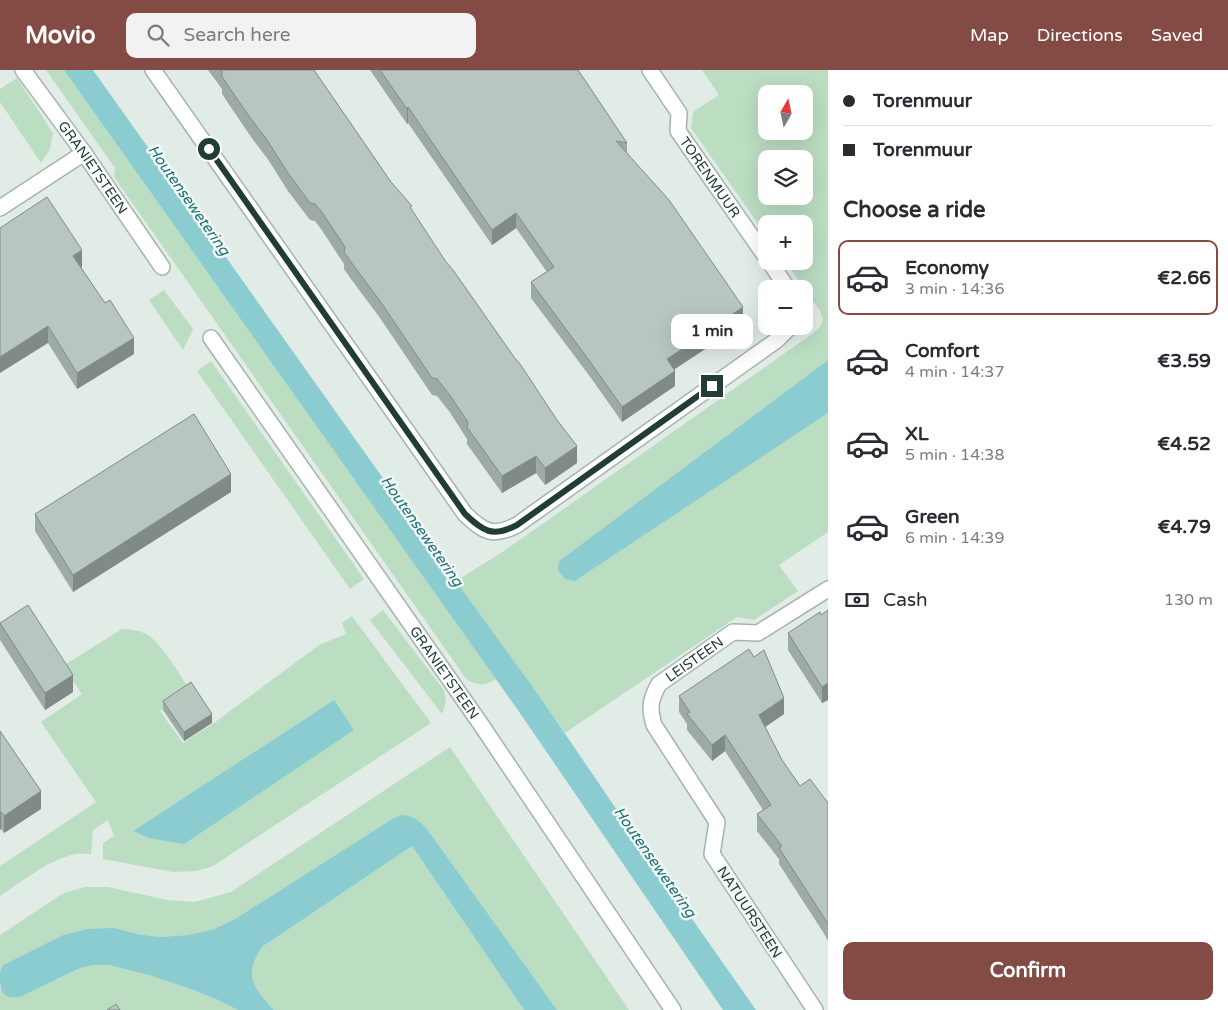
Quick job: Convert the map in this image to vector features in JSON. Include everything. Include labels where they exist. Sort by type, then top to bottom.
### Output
[{"type":"street","name":"GRANIETSTEEN","points":[[23,70],[84,153],[162,267]]},
{"type":"street","points":[[153,70],[465,514],[478,526],[491,532],[506,531],[517,525],[782,335]]},
{"type":"street","name":"TORENMUUR","points":[[650,70],[680,113],[678,132],[758,246]]},
{"type":"street","points":[[0,208],[84,153]]},
{"type":"street","name":"GRANIETSTEEN","points":[[211,338],[480,723],[673,1010]]},
{"type":"street","name":"LEISTEEN","points":[[651,705],[653,694],[659,684],[733,632],[758,633],[828,589]]},
{"type":"street","name":"NATUURSTEEN","points":[[651,705],[651,716],[654,725],[716,822],[712,854],[815,1010]]},
{"type":"green space","points":[[46,70],[64,70],[496,679],[482,684],[467,680],[114,177],[115,168]]},
{"type":"green space","points":[[702,70],[828,70],[828,360],[559,561],[575,581],[828,413],[828,532],[779,565],[798,591],[754,620],[737,617],[565,733],[456,581],[504,551],[813,335],[823,320],[820,311],[813,301],[813,280],[798,280],[791,270],[813,270],[813,215],[758,215],[758,224],[691,128],[693,112],[719,95]]},
{"type":"green space","points":[[17,78],[53,133],[50,149],[41,163],[0,102],[0,89]]},
{"type":"green space","points":[[164,290],[193,329],[183,350],[149,300]]},
{"type":"green space","points":[[211,361],[364,579],[350,589],[197,371]]},
{"type":"green space","points":[[383,610],[444,690],[446,701],[442,714],[370,620]]},
{"type":"green space","points":[[352,616],[431,723],[213,866],[197,871],[173,872],[103,859],[103,843],[114,836],[108,820],[93,830],[91,854],[73,854],[52,862],[0,896],[0,866],[96,802],[41,722],[82,694],[63,666],[122,629],[146,634],[164,651],[190,690],[160,711],[183,743],[214,723],[319,645],[346,634],[342,623]],"holes":[[[333,701],[354,730],[148,838],[133,831]]]},
{"type":"green space","points":[[450,747],[629,1010],[557,1010],[427,829],[408,816],[392,819],[235,919],[214,929],[189,935],[159,937],[137,934],[63,935],[3,965],[0,970],[0,935],[62,894],[84,887],[108,887],[167,900],[195,902],[231,892]]},
{"type":"green space","points":[[412,846],[524,1010],[274,1010],[261,995],[253,981],[253,966],[262,947]]},
{"type":"green space","points":[[93,965],[109,965],[152,976],[188,988],[238,1010],[0,1010],[0,988],[3,993],[20,997],[80,968]]},
{"type":"water","points":[[64,70],[93,70],[540,697],[756,1010],[723,1010],[522,716]]},
{"type":"water","points":[[828,360],[828,413],[575,581],[565,579],[558,570],[559,561]]},
{"type":"water","points":[[334,700],[354,730],[184,844],[148,838],[133,831]]},
{"type":"water","points":[[401,815],[416,819],[427,829],[557,1010],[524,1010],[412,846],[262,947],[253,966],[253,981],[261,995],[274,1010],[238,1010],[188,988],[109,965],[93,965],[80,968],[20,997],[6,996],[2,991],[0,974],[3,965],[63,935],[88,929],[114,928],[159,937],[189,935],[214,929],[235,919]]},
{"type":"building","points":[[220,70],[314,70],[391,182],[412,206],[410,207],[446,262],[577,446],[545,468],[536,456],[502,476],[467,427],[468,422],[449,394],[437,379],[432,378],[344,252],[345,247],[321,211],[315,204],[310,203],[288,173],[222,77]]},
{"type":"building","points":[[380,70],[578,70],[627,143],[616,141],[669,200],[743,307],[667,359],[675,371],[622,407],[531,282],[554,267],[516,213],[492,230],[408,107],[407,109]]},
{"type":"building","points":[[47,197],[82,250],[73,256],[105,303],[110,300],[134,338],[77,373],[48,326],[0,357],[0,228]]},
{"type":"building","points":[[194,414],[231,474],[73,575],[35,514]]},
{"type":"building","points":[[28,605],[73,675],[45,693],[0,623]]},
{"type":"building","points":[[828,610],[828,683],[822,687],[788,633],[820,612],[821,615]]},
{"type":"building","points":[[749,649],[754,657],[764,650],[784,698],[759,715],[782,760],[800,786],[810,779],[828,803],[828,924],[779,848],[782,846],[757,814],[771,805],[725,735],[712,745],[687,714],[690,712],[679,696]]},
{"type":"building","points":[[191,682],[212,714],[184,732],[163,701]]},
{"type":"building","points":[[0,731],[41,791],[4,816],[0,813]]},
{"type":"building","points":[[116,1004],[120,1010],[107,1010]]},
{"type":"route","points":[[209,149],[465,514],[478,526],[491,532],[506,531],[517,525],[712,386]]},
{"type":"water label","name":"Houtensewetering","points":[[189,200]]},
{"type":"water label","name":"Houtensewetering","points":[[422,531]]},
{"type":"water label","name":"Houtensewetering","points":[[655,862]]}]
